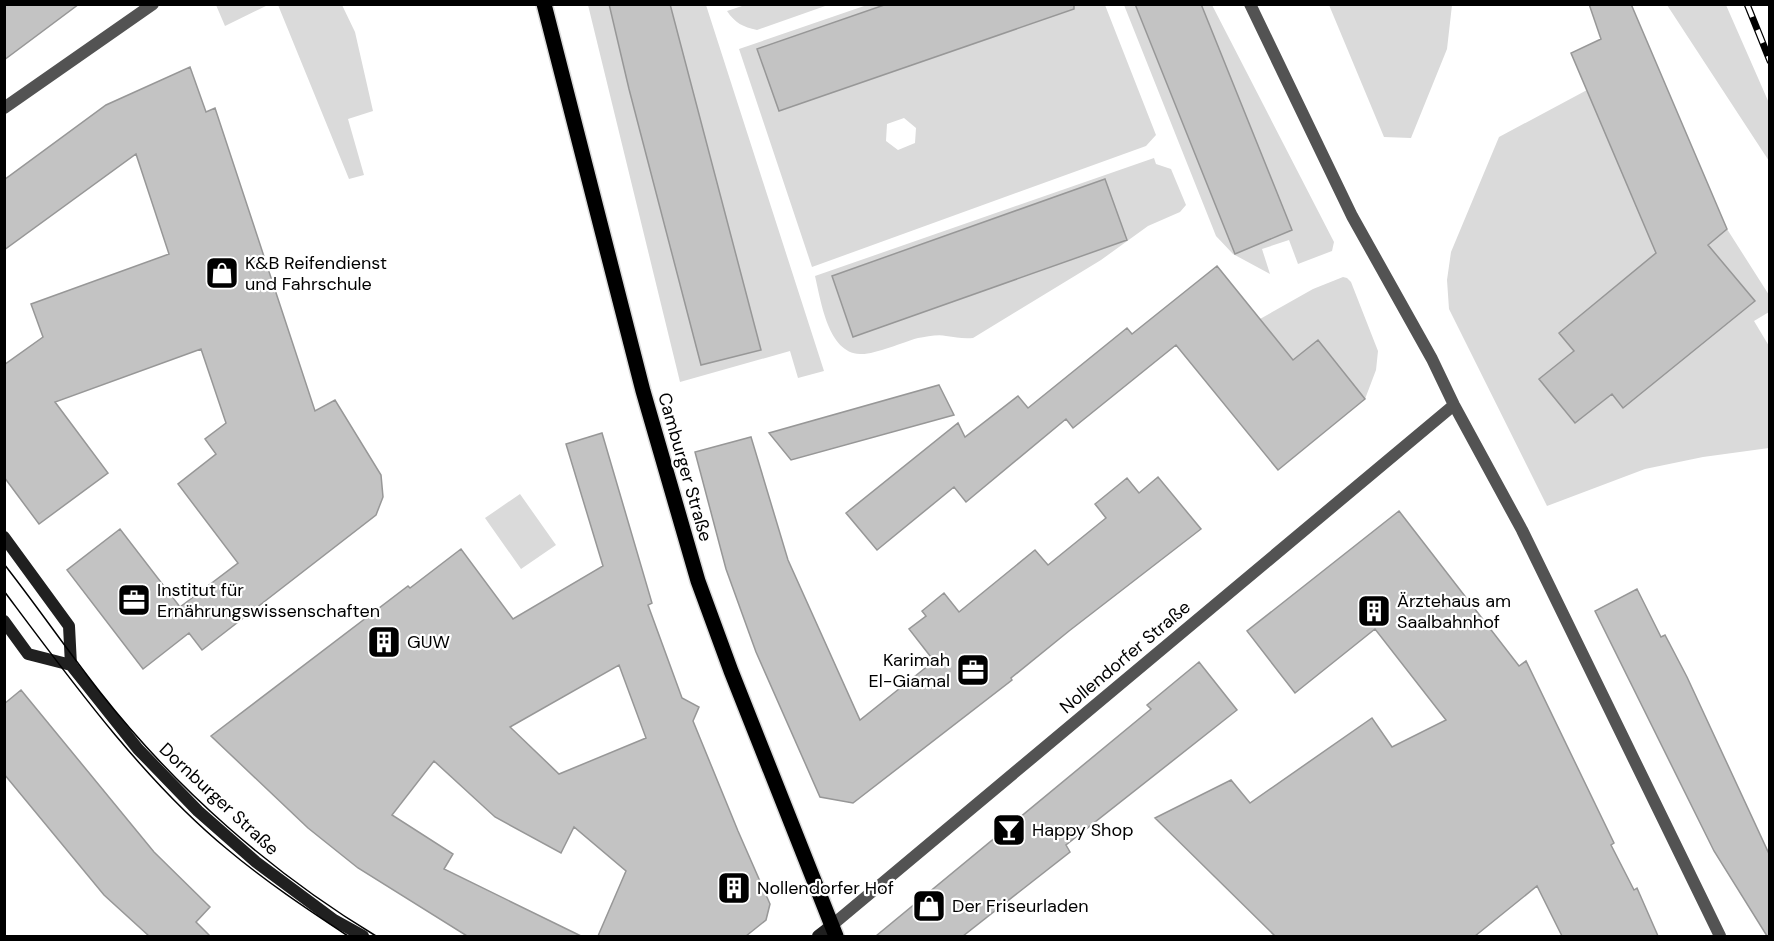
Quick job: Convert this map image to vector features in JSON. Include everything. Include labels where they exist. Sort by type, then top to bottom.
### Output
[{"type":"main road","name":"Camburger Straße","points":[[544,4],[643,391],[698,581],[730,671],[834,931]]},
{"type":"street","points":[[4,108],[153,4]]},
{"type":"street","points":[[1250,4],[1352,216],[1432,358],[1454,405],[1522,530],[1719,936]]},
{"type":"street","name":"Nollendorfer Straße","points":[[818,936],[834,931],[1454,405]]},
{"type":"street","points":[[4,537],[69,626],[71,665],[28,654],[4,621]]},
{"type":"street","name":"Dornburger Straße","points":[[71,665],[138,749],[198,811],[256,862],[334,920],[363,936]]},
{"type":"shaded area","points":[[216,5],[268,5],[225,26]]},
{"type":"shaded area","points":[[278,5],[342,5],[355,32],[373,111],[348,119],[364,175],[349,179]]},
{"type":"shaded area","points":[[588,5],[609,5],[701,365],[761,350],[670,5],[706,5],[824,371],[798,378],[790,351],[680,382]]},
{"type":"shaded area","points":[[745,5],[828,5],[757,30],[740,24],[727,11]]},
{"type":"shaded area","points":[[867,5],[887,5],[758,49],[779,111],[1051,17],[1047,5],[1105,5],[1156,135],[1146,146],[812,267],[739,49]],"holes":[[[904,118],[916,128],[915,143],[898,150],[886,141],[887,124]]]},
{"type":"shaded area","points":[[1124,5],[1135,5],[1235,254],[1292,230],[1201,5],[1212,5],[1334,242],[1332,251],[1298,264],[1289,240],[1262,249],[1270,274],[1233,254],[1216,236]]},
{"type":"shaded area","points":[[1329,5],[1452,5],[1447,49],[1411,138],[1384,137]]},
{"type":"shaded area","points":[[1667,5],[1726,5],[1769,103],[1769,161]]},
{"type":"shaded area","points":[[1587,90],[1656,253],[1574,351],[1539,379],[1575,423],[1612,394],[1623,407],[1754,301],[1708,245],[1727,229],[1769,295],[1769,312],[1754,321],[1769,346],[1769,448],[1703,457],[1645,469],[1547,506],[1449,309],[1447,280],[1451,252],[1499,137]]},
{"type":"shaded area","points":[[1154,158],[1156,164],[1171,169],[1186,205],[1180,212],[1148,226],[1101,260],[973,338],[932,336],[866,354],[849,351],[840,345],[828,324],[815,276]],"holes":[[[1105,179],[853,337],[832,276]]]},
{"type":"shaded area","points":[[1343,277],[1351,282],[1378,351],[1376,370],[1365,399],[1318,340],[1293,360],[1260,319],[1313,289]]},
{"type":"shaded area","points":[[520,494],[556,545],[521,569],[485,518]]},
{"type":"building","points":[[4,4],[79,4],[4,60]]},
{"type":"building","points":[[609,4],[670,4],[761,350],[701,365]]},
{"type":"building","points":[[887,4],[1074,4],[1074,9],[779,111],[757,49]]},
{"type":"building","points":[[1135,4],[1201,4],[1292,230],[1235,254]]},
{"type":"building","points":[[1589,4],[1631,4],[1727,229],[1708,245],[1755,301],[1623,408],[1612,394],[1575,423],[1539,379],[1574,351],[1559,333],[1656,253],[1571,53],[1601,39]]},
{"type":"building","points":[[190,67],[206,112],[215,108],[315,411],[335,400],[381,475],[383,497],[376,515],[202,650],[189,633],[143,669],[67,570],[120,529],[180,607],[238,563],[178,484],[216,454],[205,439],[226,423],[201,349],[55,402],[108,473],[39,524],[4,477],[4,365],[43,337],[31,304],[169,254],[136,154],[4,250],[4,180],[106,105]]},
{"type":"building","points":[[1105,179],[1127,240],[853,337],[832,276]]},
{"type":"building","points":[[1217,266],[1293,360],[1318,340],[1365,399],[1278,470],[1176,345],[1073,428],[1066,419],[966,502],[954,487],[877,550],[846,513],[958,423],[965,437],[1018,396],[1028,408],[1127,328],[1132,334]]},
{"type":"building","points":[[939,385],[954,415],[791,460],[769,433]]},
{"type":"building","points":[[602,433],[652,603],[648,605],[682,698],[699,707],[693,721],[770,904],[766,920],[746,936],[598,936],[626,871],[574,827],[561,853],[495,817],[434,761],[392,815],[453,854],[444,869],[581,936],[467,936],[358,868],[308,828],[211,736],[408,586],[410,588],[461,549],[513,619],[603,566],[566,444]],"holes":[[[619,665],[646,738],[559,774],[510,727]]]},
{"type":"building","points":[[751,437],[788,560],[860,720],[934,661],[909,629],[926,616],[922,611],[944,593],[959,612],[1035,550],[1048,565],[1106,518],[1095,504],[1127,478],[1139,493],[1158,477],[1201,529],[853,803],[820,797],[756,652],[726,569],[695,452]]},
{"type":"building","points":[[1399,511],[1519,666],[1526,661],[1614,843],[1611,845],[1634,890],[1637,888],[1658,936],[1562,936],[1537,886],[1475,936],[1275,936],[1155,818],[1231,780],[1250,803],[1372,718],[1392,747],[1446,720],[1375,629],[1295,693],[1247,631]]},
{"type":"building","points":[[1637,589],[1661,637],[1665,635],[1687,677],[1770,856],[1770,936],[1767,936],[1714,851],[1595,611]]},
{"type":"building","points":[[1199,662],[1237,710],[1066,845],[1070,852],[963,936],[876,936],[1151,709],[1147,705]]},
{"type":"building","points":[[21,690],[154,852],[210,907],[196,922],[210,936],[149,936],[104,895],[4,774],[4,704]]},
{"type":"tram line","points":[[4,564],[129,728],[193,795],[263,857],[337,911],[376,936]]},
{"type":"tram line","points":[[4,591],[108,727],[166,792],[241,861],[348,936]]},
{"type":"railway","points":[[1747,4],[1770,61]]},
{"type":"place","name":"K&B Reifendienst und Fahrschule","points":[[222,273]]},
{"type":"place","name":"Institut für Ernährungswissenschaften","points":[[134,600]]},
{"type":"place","name":"Ärztehaus am Saalbahnhof","points":[[1374,611]]},
{"type":"place","name":"GUW","points":[[384,642]]},
{"type":"place","name":"Karimah El-Giamal","points":[[973,670]]},
{"type":"place","name":"Happy Shop","points":[[1009,830]]},
{"type":"place","name":"Nollendorfer Hof","points":[[734,888]]},
{"type":"place","name":"Der Friseurladen","points":[[929,906]]}]
